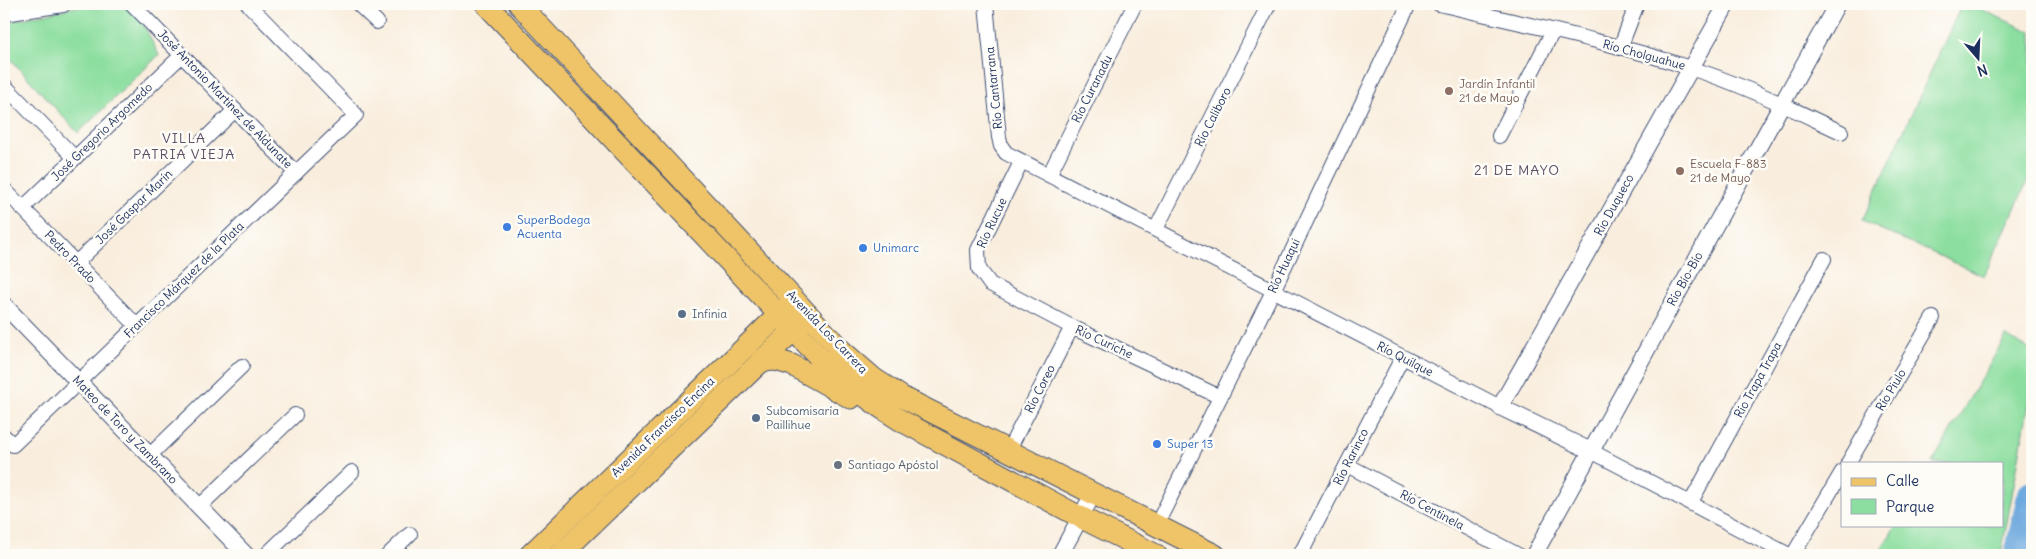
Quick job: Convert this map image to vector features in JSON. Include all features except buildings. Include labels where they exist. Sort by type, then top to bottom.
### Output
[{"type":"main road","name":"Avenida Los Carrera","points":[[486,4],[844,381],[872,403],[900,420],[1080,517],[1156,555]]},
{"type":"main road","name":"Avenida Los Carrera","points":[[526,10],[853,361],[895,394],[1215,555]]},
{"type":"main road","points":[[514,34],[526,10]]},
{"type":"main road","name":"Avenida Francisco Encina","points":[[560,555],[761,361],[786,322],[795,299]]},
{"type":"main road","name":"Avenida Francisco Encina","points":[[530,555],[786,322],[809,315]]},
{"type":"main road","points":[[761,361],[776,360],[792,365],[886,418],[900,420]]},
{"type":"street","points":[[4,13],[63,4]]},
{"type":"street","name":"José Antonio Martínez de Aldunate","points":[[132,4],[296,172]]},
{"type":"street","name":"Francisco Márquez de la Plata","points":[[8,441],[78,382],[356,115],[248,4]]},
{"type":"street","points":[[358,4],[377,22]]},
{"type":"street","name":"Río Cantarrana","points":[[986,4],[999,137],[1001,146],[1006,153],[1021,162]]},
{"type":"street","name":"Río Curanadu","points":[[1049,175],[1135,4]]},
{"type":"street","name":"Río Caliboro","points":[[1156,229],[1269,4]]},
{"type":"street","name":"Río Huaqui","points":[[1156,526],[1272,291],[1409,4]]},
{"type":"street","name":"Río Cholguahue","points":[[1439,4],[1620,48],[1691,68],[1782,104],[1841,132]]},
{"type":"street","points":[[1620,48],[1637,4]]},
{"type":"street","name":"Río Duqueco","points":[[1500,407],[1727,4]]},
{"type":"street","name":"Río Bío-Bío","points":[[1534,555],[1837,4]]},
{"type":"street","points":[[1499,136],[1553,31]]},
{"type":"street","name":"José Gregorio Argomedo","points":[[23,208],[182,55]]},
{"type":"street","points":[[4,85],[75,158]]},
{"type":"street","name":"José Gaspar Marín","points":[[76,263],[235,110]]},
{"type":"street","name":"Río Quilque","points":[[1021,162],[1156,229],[1402,358],[1691,502],[1789,555]]},
{"type":"street","name":"Río Rucue","points":[[990,284],[979,269],[978,250],[1021,162]]},
{"type":"street","name":"Pedro Prado","points":[[4,189],[136,326]]},
{"type":"street","name":"Río Trapa Trapa","points":[[1691,502],[1824,259]]},
{"type":"street","name":"Río Curiche","points":[[990,284],[1072,327],[1220,397]]},
{"type":"street","name":"Mateo de Toro y Zambrano","points":[[4,305],[246,555]]},
{"type":"street","name":"Río Piulo","points":[[1849,462],[1934,318]]},
{"type":"street","name":"Río Coreo","points":[[1008,451],[1072,327]]},
{"type":"street","name":"Río Rarinco","points":[[1300,555],[1402,358]]},
{"type":"street","points":[[149,456],[242,366]]},
{"type":"street","points":[[199,507],[295,414]]},
{"type":"street","name":"Río Centinela","points":[[1347,465],[1518,555]]},
{"type":"street","points":[[266,555],[352,472]]},
{"type":"street","points":[[1793,555],[1841,474]]},
{"type":"street","points":[[1060,555],[1093,494]]},
{"type":"street","points":[[388,555],[410,534]]},
{"type":"green space","points":[[89,4],[133,4],[159,55],[78,133],[4,52],[4,23]]},
{"type":"green space","points":[[1962,4],[1969,4],[2032,32],[2032,171],[1984,276],[1862,221]]},
{"type":"green space","points":[[2006,336],[2032,351],[2032,387],[2001,555],[1878,555],[1895,526],[2004,526],[2004,462],[1933,462]]},
{"type":"waterway","points":[[2019,555],[2032,496]]},
{"type":"place","name":"Jardín Infantil 21 de Mayo","points":[[1449,91]]},
{"type":"place","name":"Escuela F-883 21 de Mayo","points":[[1680,171]]},
{"type":"place","name":"SuperBodega Acuenta","points":[[507,227]]},
{"type":"place","name":"Unimarc","points":[[863,248]]},
{"type":"place","name":"Infinia","points":[[682,314]]},
{"type":"place","name":"Subcomisaría Paillihue","points":[[756,418]]},
{"type":"place","name":"Super 13","points":[[1157,444]]},
{"type":"place","name":"Santiago Apóstol","points":[[838,465]]},
{"type":"district","name":"VILLA PATRIA VIEJA","points":[[184,146]]},
{"type":"district","name":"21 DE MAYO","points":[[1517,170]]}]
